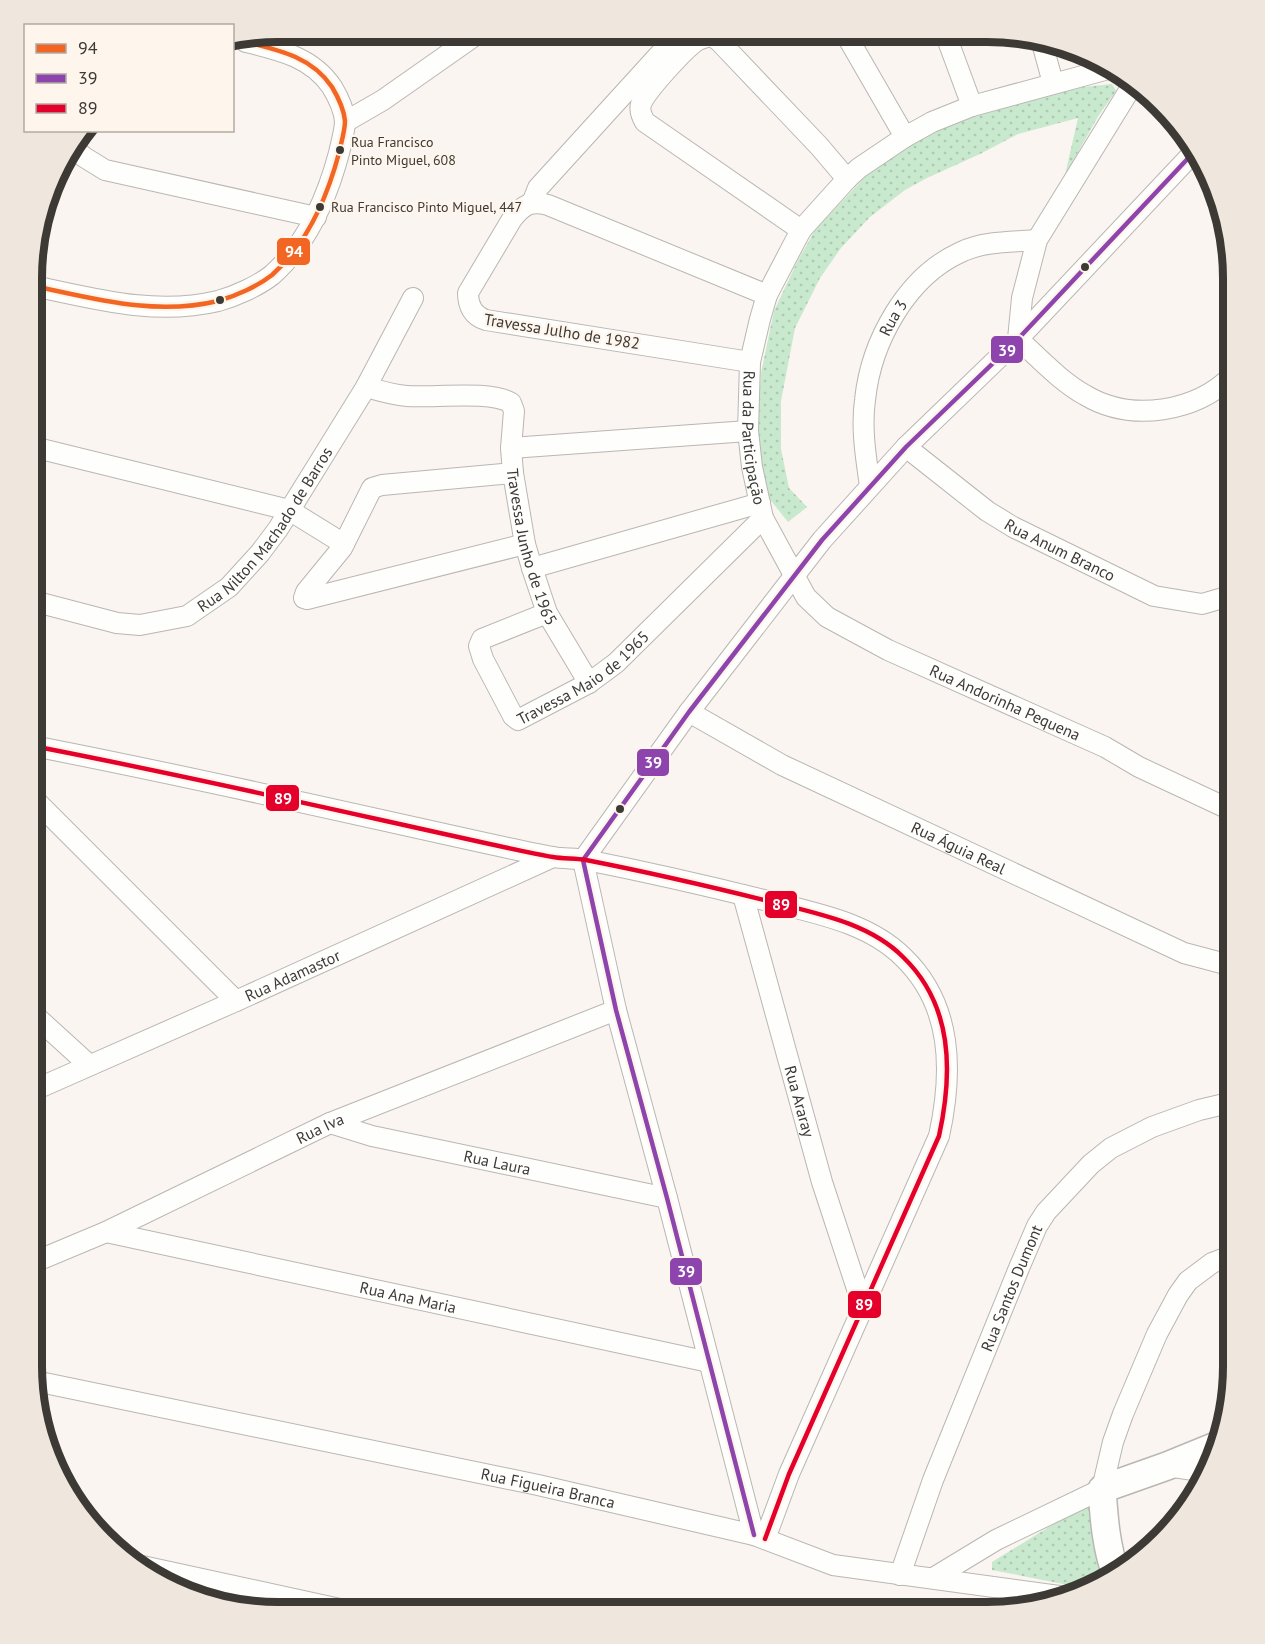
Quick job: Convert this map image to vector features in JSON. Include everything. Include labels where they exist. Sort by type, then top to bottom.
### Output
[{"type":"street","points":[[345,122],[383,100],[466,42]]},
{"type":"street","points":[[671,42],[538,188],[532,203],[548,205],[767,295]]},
{"type":"street","points":[[696,42],[651,90],[640,106],[642,118],[658,132],[801,230]]},
{"type":"street","points":[[721,42],[847,179]]},
{"type":"street","points":[[850,42],[905,136]]},
{"type":"street","points":[[948,42],[972,106]]},
{"type":"street","points":[[42,288],[126,305],[164,308],[219,300],[251,288],[271,275],[291,254],[325,200],[345,122],[340,101],[315,68],[279,50],[245,44]]},
{"type":"street","points":[[1044,49],[1053,83]]},
{"type":"street","name":"Rua da Participação","points":[[793,575],[761,510],[752,467],[748,431],[750,362],[760,319],[767,295],[801,230],[859,168],[905,136],[972,106],[1100,71]]},
{"type":"street","points":[[1018,339],[1022,298],[1037,240],[1129,90]]},
{"type":"street","points":[[78,153],[105,170],[316,217]]},
{"type":"street","points":[[760,1537],[709,1362],[668,1198],[616,1010],[583,860],[689,712],[793,575],[906,447],[1018,339],[1189,157]]},
{"type":"street","name":"Travessa Julho de 1982","points":[[532,203],[520,208],[516,213],[470,287],[468,299],[476,316],[504,324],[750,362]]},
{"type":"street","name":"Rua 3","points":[[870,486],[864,442],[865,399],[883,334],[905,300],[943,262],[962,251],[986,244],[1037,240]]},
{"type":"street","name":"Rua Nilton Machado de Barros","points":[[42,603],[117,623],[140,625],[187,616],[229,587],[260,553],[289,510],[366,387],[413,298]]},
{"type":"street","points":[[1018,339],[1084,395],[1103,404],[1128,409],[1178,408],[1204,397],[1223,383]]},
{"type":"street","name":"Travessa Junho de 1965","points":[[366,387],[389,394],[407,396],[483,396],[508,400],[512,404],[514,411],[511,448],[513,473],[525,544],[547,614],[589,683]]},
{"type":"street","points":[[511,448],[748,431]]},
{"type":"street","name":"Rua Anum Branco","points":[[906,447],[987,511],[1013,527],[1154,596],[1202,604],[1223,598]]},
{"type":"street","points":[[42,449],[289,510],[344,544]]},
{"type":"street","points":[[513,473],[382,484],[375,487],[370,491],[344,544],[305,594],[305,599],[525,544]]},
{"type":"street","points":[[532,568],[761,510]]},
{"type":"street","name":"Travessa Maio de 1965","points":[[547,614],[499,631],[480,642],[483,659],[513,716],[518,720],[589,683],[616,663],[650,632],[761,510]]},
{"type":"street","name":"Rua Andorinha Pequena","points":[[793,575],[806,597],[826,617],[850,631],[898,655],[1105,747],[1139,767],[1223,806]]},
{"type":"street","name":"Rua Águia Real","points":[[689,712],[782,765],[1184,953],[1223,963]]},
{"type":"street","points":[[42,748],[553,857],[583,860],[743,895],[817,914],[860,928],[883,941],[902,956],[923,978],[939,1009],[947,1062],[945,1107],[939,1136],[760,1537]]},
{"type":"street","points":[[42,807],[236,1001]]},
{"type":"street","name":"Rua Adamastor","points":[[42,1086],[553,857]]},
{"type":"street","name":"Rua Araray","points":[[743,895],[822,1182],[863,1307]]},
{"type":"street","name":"Rua Iva","points":[[42,1259],[106,1232],[330,1123],[616,1010]]},
{"type":"street","points":[[42,1022],[89,1065]]},
{"type":"street","name":"Rua Santos Dumont","points":[[900,1575],[933,1480],[1019,1268],[1037,1226],[1046,1212],[1084,1172],[1111,1148],[1152,1127],[1199,1110],[1223,1104]]},
{"type":"street","name":"Rua Laura","points":[[330,1123],[382,1138],[668,1198]]},
{"type":"street","name":"Rua Ana Maria","points":[[106,1232],[709,1362]]},
{"type":"street","points":[[1113,1565],[1104,1522],[1102,1489],[1122,1414],[1157,1334],[1178,1295],[1188,1281],[1212,1263],[1223,1259]]},
{"type":"street","name":"Rua Figueira Branca","points":[[43,1383],[538,1485],[760,1537],[833,1565],[900,1575],[936,1577],[1047,1594]]},
{"type":"street","points":[[936,1577],[996,1540],[1102,1489],[1207,1450]]},
{"type":"street","points":[[1167,1466],[1199,1471]]},
{"type":"street","points":[[160,1570],[308,1602]]},
{"type":"green space","points":[[1112,84],[1116,91],[1099,115],[1065,175],[1078,118],[1018,134],[905,190],[870,217],[841,248],[820,278],[795,328],[781,401],[781,449],[789,488],[807,507],[788,522],[768,497],[756,448],[761,373],[774,311],[815,230],[865,177],[909,144],[972,116],[1083,87]]},
{"type":"green space","points":[[1088,1503],[1096,1508],[1106,1569],[1091,1578],[1072,1586],[992,1570],[992,1562]]},
{"type":"transit line","name":"94","points":[[42,288],[126,304],[171,307],[195,305],[218,301],[246,290],[272,275],[285,262],[306,234],[329,187],[345,121],[332,87],[315,68],[294,56],[252,44]]},
{"type":"transit line","name":"39","points":[[754,1535],[616,1010],[583,860],[689,712],[822,540],[906,447],[1018,339],[1189,157]]},
{"type":"transit line","name":"89","points":[[42,748],[526,852],[557,858],[586,860],[745,895],[840,920],[874,935],[903,957],[932,996],[945,1040],[946,1088],[939,1136],[789,1474],[765,1539]]},
{"type":"place","name":"Rua Francisco Pinto Miguel, 608","points":[[340,150]]},
{"type":"place","name":"Rua Francisco Pinto Miguel, 447","points":[[320,207]]}]
